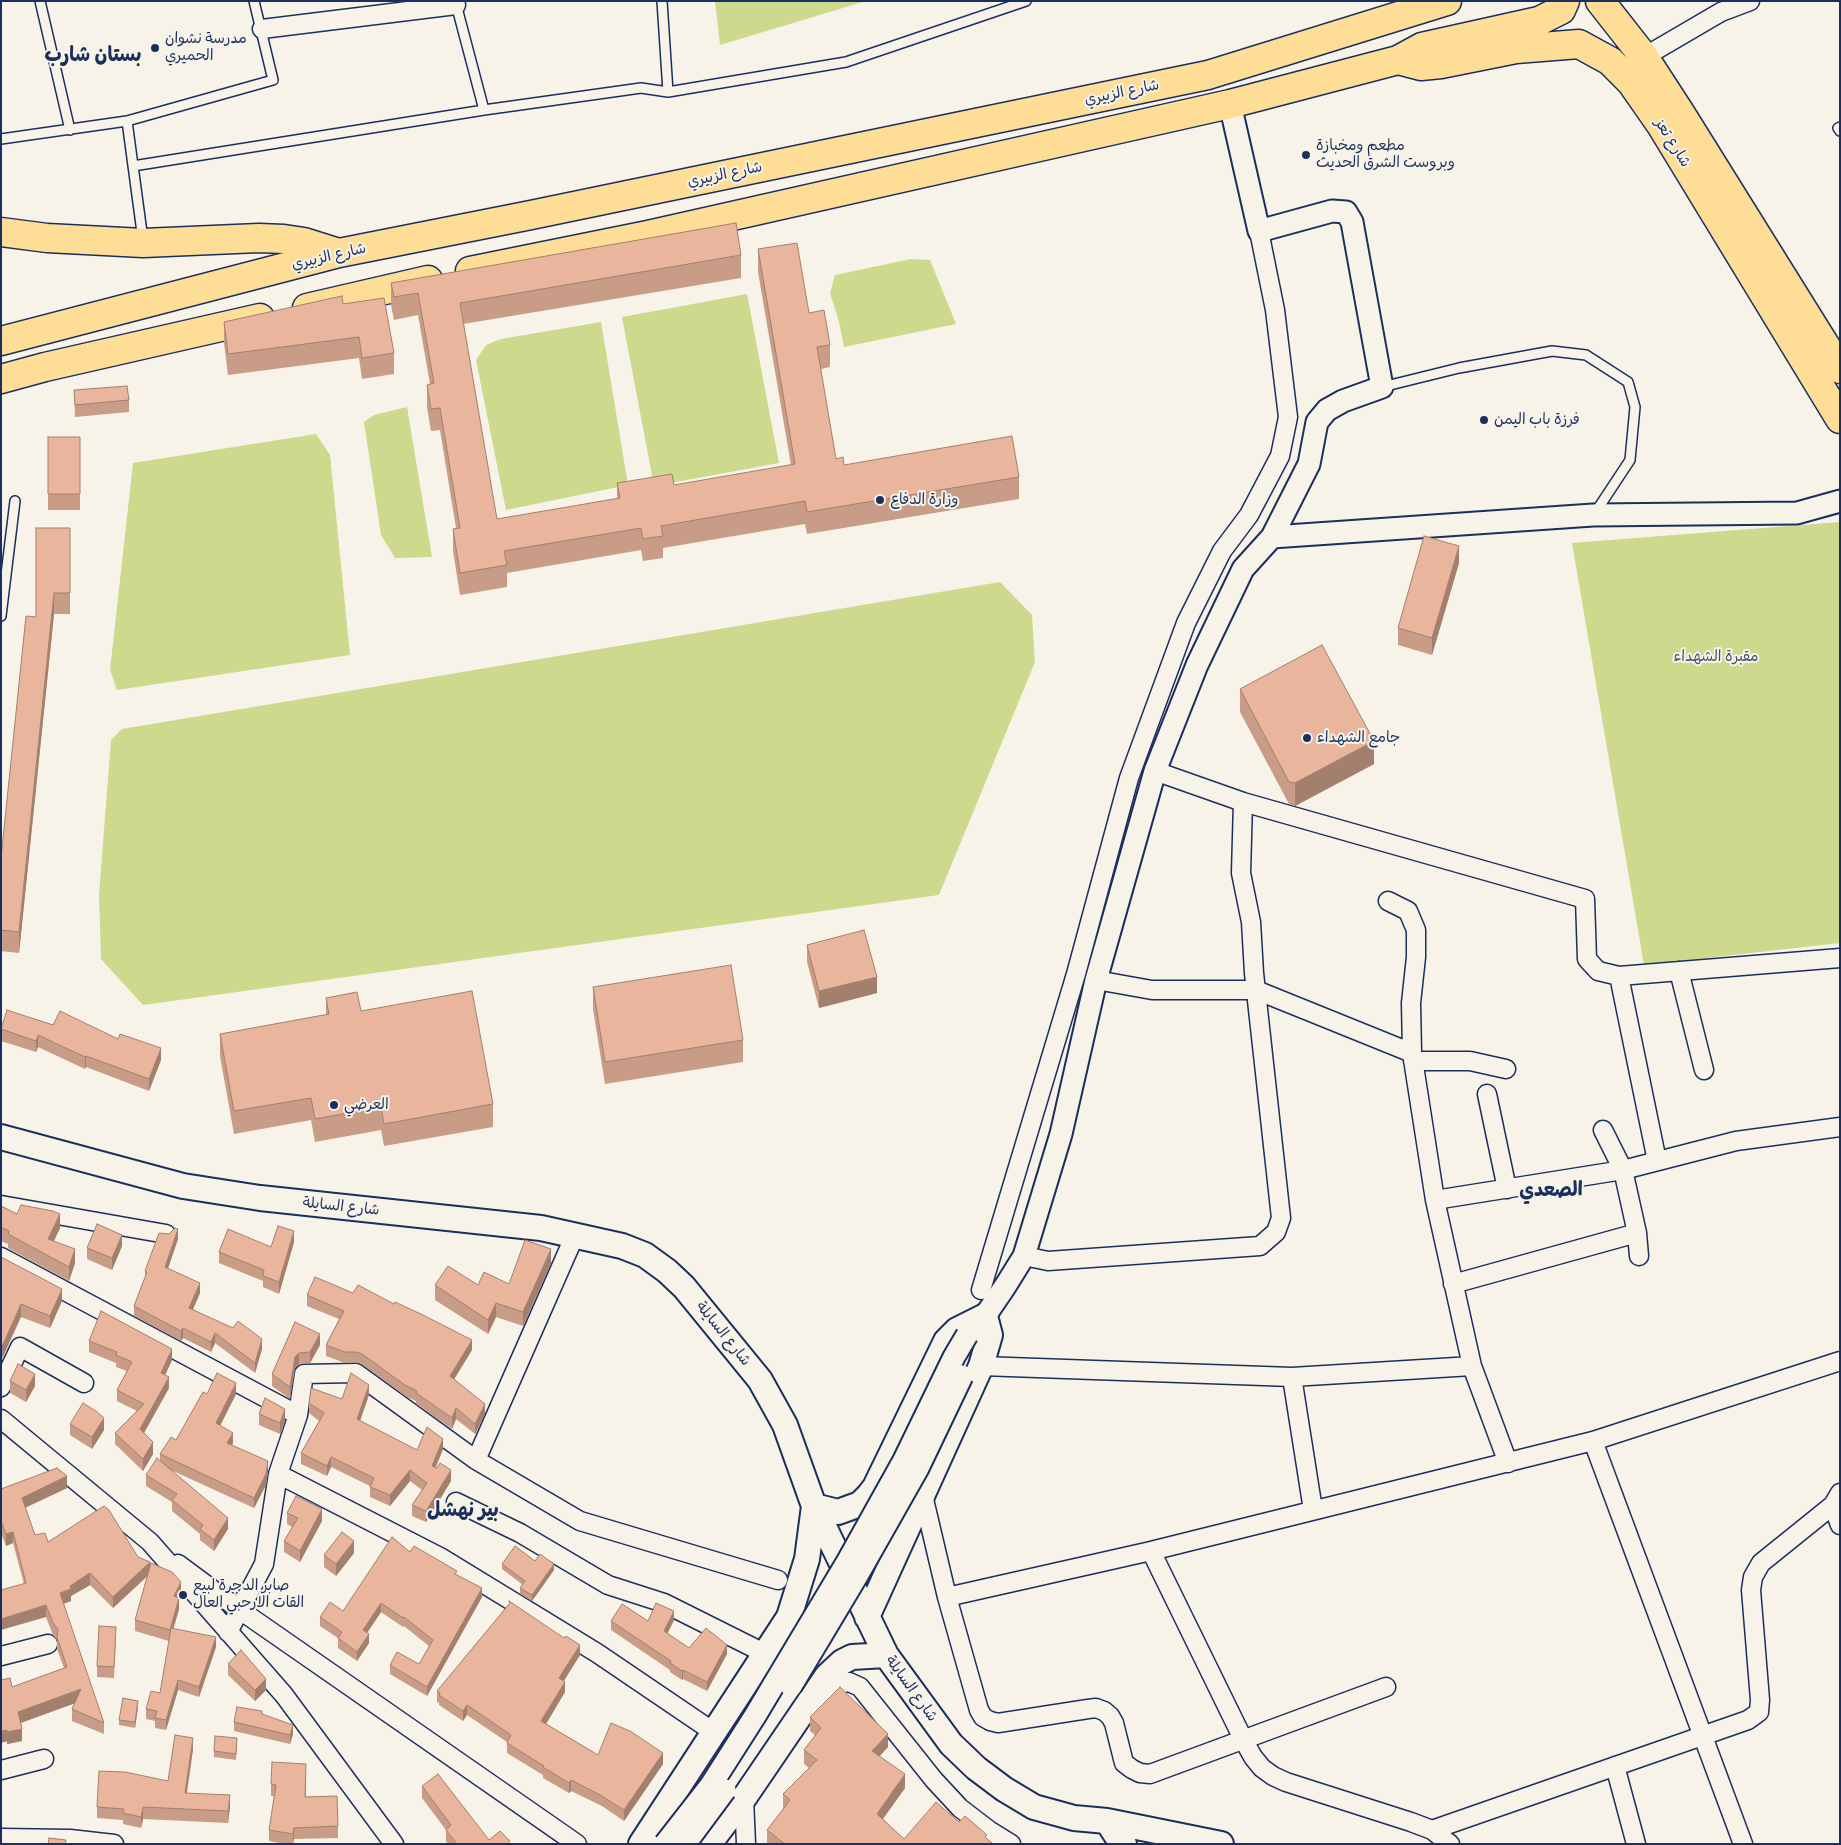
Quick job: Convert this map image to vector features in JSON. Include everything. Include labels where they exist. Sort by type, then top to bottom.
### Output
[{"type":"main road","name":"شارع الزبيري","points":[[1,342],[339,253],[1208,75],[1447,1]]},
{"type":"main road","points":[[1,379],[54,365],[519,260],[648,235],[1230,104],[1398,60],[1422,47],[1539,20],[1561,10],[1565,1]]},
{"type":"main road","name":"شارع تعز","points":[[1600,1],[1644,57],[1840,369]]},
{"type":"main road","name":"شارع تعز","points":[[1398,60],[1421,66],[1441,64],[1516,49],[1579,44],[1610,61],[1631,82],[1661,125],[1840,419]]},
{"type":"main road","points":[[519,260],[545,243],[549,235],[542,220],[531,215]]},
{"type":"main road","points":[[1,232],[47,238],[143,243],[259,238],[304,242],[339,253]]},
{"type":"main road","name":"شارع السايلة","points":[[1,1137],[183,1186],[227,1194],[541,1228],[622,1246],[645,1255],[667,1271],[684,1287],[747,1363],[773,1401],[785,1425],[814,1506],[886,1655],[951,1744],[976,1768],[1004,1789],[1034,1807],[1074,1818],[1108,1821],[1221,1844]]},
{"type":"main road","points":[[641,1844],[789,1617],[807,1559],[814,1506],[838,1512],[860,1504],[868,1496],[875,1487],[946,1341],[957,1330],[985,1316],[990,1334],[981,1366],[868,1617]]},
{"type":"main road","points":[[709,1844],[744,1798],[827,1676],[842,1662],[852,1657],[886,1655]]},
{"type":"main road","points":[[1108,1821],[1120,1841],[1124,1844]]},
{"type":"street","points":[[1644,57],[1719,7],[1750,1]]},
{"type":"street","points":[[262,29],[455,3]]},
{"type":"street","points":[[981,1290],[1076,974],[1129,778],[1186,623],[1222,551],[1249,515],[1280,456],[1288,417],[1275,310],[1230,104]]},
{"type":"street","points":[[665,1844],[711,1785],[756,1716],[846,1564],[904,1460],[954,1358],[972,1337],[1024,1256],[1061,1134],[1096,980],[1156,771],[1196,665],[1243,569],[1272,537],[1309,464],[1317,422],[1327,410],[1343,401],[1382,387],[1352,222],[1346,212],[1332,211],[1259,231]]},
{"type":"street","points":[[1272,537],[1594,515],[1797,513],[1840,501]]},
{"type":"street","points":[[1156,771],[1243,802],[1585,899],[1587,958],[1598,971],[1619,976],[1840,958]]},
{"type":"street","points":[[1024,1256],[1048,1261],[1260,1246],[1276,1232],[1281,1218],[1256,990],[1251,922],[1241,874],[1243,802]]},
{"type":"street","points":[[1388,901],[1408,911],[1416,930],[1416,957],[1411,1004],[1412,1057],[1435,1200],[1472,1366],[1508,1463]]},
{"type":"street","points":[[1679,971],[1704,1070]]},
{"type":"street","points":[[1619,976],[1657,1161]]},
{"type":"street","points":[[1096,980],[1152,990],[1256,990],[1412,1057],[1470,1061],[1506,1069]]},
{"type":"street","points":[[1487,1094],[1507,1189]]},
{"type":"street","points":[[1435,1200],[1623,1170],[1736,1140],[1840,1127]]},
{"type":"street","points":[[1603,1130],[1623,1170],[1637,1233],[1639,1256]]},
{"type":"street","points":[[1,1205],[166,1234]]},
{"type":"street","points":[[1453,1284],[1637,1233]]},
{"type":"street","points":[[476,1460],[575,1235]]},
{"type":"street","points":[[1,1257],[298,1415]]},
{"type":"street","points":[[685,1844],[724,1791],[768,1724],[858,1574],[918,1468],[968,1362],[972,1337]]},
{"type":"street","points":[[1,1386],[20,1347],[84,1383]]},
{"type":"street","points":[[948,1597],[1151,1550],[1593,1441],[1840,1361]]},
{"type":"street","points":[[981,1366],[1292,1376],[1472,1366]]},
{"type":"street","points":[[228,1632],[264,1564],[278,1474],[298,1415],[304,1374],[356,1373],[476,1460],[580,1521],[778,1580]]},
{"type":"street","points":[[1292,1376],[1313,1510]]},
{"type":"street","points":[[1,1419],[150,1542],[240,1610],[577,1844]]},
{"type":"street","points":[[1593,1441],[1743,1844]]},
{"type":"street","points":[[278,1474],[440,1557],[597,1653],[715,1733]]},
{"type":"street","points":[[923,1495],[978,1710],[983,1717],[990,1721],[998,1724],[1088,1709],[1104,1710],[1114,1723],[1124,1763],[1132,1769],[1150,1774],[1386,1687]]},
{"type":"street","points":[[1432,1830],[1704,1736],[1748,1720],[1759,1712],[1760,1700],[1751,1590],[1753,1577],[1761,1563],[1837,1499]]},
{"type":"street","points":[[1837,1499],[1840,1525]]},
{"type":"street","points":[[456,1502],[520,1533],[608,1585],[664,1603],[766,1654]]},
{"type":"street","points":[[150,1542],[284,1695],[394,1844]]},
{"type":"street","points":[[1151,1550],[1243,1739],[1262,1768],[1273,1776],[1432,1830],[1450,1844]]},
{"type":"street","points":[[1,1656],[48,1644]]},
{"type":"street","points":[[810,1701],[814,1702],[821,1699],[843,1683],[849,1682],[860,1687],[934,1780],[954,1801],[990,1832],[1011,1844]]},
{"type":"street","points":[[1,1770],[44,1759]]},
{"type":"street","points":[[1615,1766],[1636,1844]]},
{"type":"street","points":[[744,1798],[746,1844]]},
{"type":"street","points":[[1,1838],[70,1839],[114,1844]]},
{"type":"lane","points":[[40,1],[70,130]]},
{"type":"lane","points":[[1,140],[127,121],[273,80],[254,1]]},
{"type":"lane","points":[[662,1],[668,92]]},
{"type":"lane","points":[[133,166],[484,110],[641,88],[668,92],[846,62],[1026,1]]},
{"type":"lane","points":[[455,3],[484,110]]},
{"type":"lane","points":[[127,121],[143,243]]},
{"type":"lane","points":[[1840,127],[1838,128],[1840,131]]},
{"type":"lane","points":[[1382,387],[1458,368],[1552,351],[1586,355],[1628,382],[1635,407],[1630,460],[1594,515]]},
{"type":"lane","points":[[1,616],[15,501]]},
{"type":"green space","points":[[715,1],[866,1],[720,45]]},
{"type":"green space","points":[[911,259],[930,260],[956,324],[844,347],[830,293],[835,275]]},
{"type":"green space","points":[[747,294],[779,463],[654,486],[622,317]]},
{"type":"green space","points":[[601,322],[628,485],[506,510],[476,360],[486,345],[501,339]]},
{"type":"green space","points":[[407,407],[432,557],[395,558],[381,535],[364,422],[374,415]]},
{"type":"green space","points":[[316,434],[330,455],[350,655],[117,690],[110,670],[133,463]]},
{"type":"green space","name":"مقبرة الشهداء","points":[[1840,522],[1840,943],[1644,965],[1572,543]]},
{"type":"green space","points":[[1000,582],[1032,615],[1035,662],[939,895],[143,1005],[101,959],[99,895],[111,740],[122,729]]},
{"type":"building","points":[[736,223],[741,255],[460,303],[497,519],[620,498],[617,483],[672,474],[674,485],[795,464],[758,249],[797,243],[809,313],[824,310],[830,345],[817,347],[836,459],[843,457],[844,465],[1012,436],[1019,477],[807,512],[805,501],[661,526],[663,536],[643,539],[641,528],[504,551],[507,565],[460,573],[453,529],[460,528],[440,408],[431,409],[427,385],[434,383],[418,293],[394,297],[391,283]]},
{"type":"building","points":[[342,296],[343,304],[384,298],[394,353],[362,358],[359,337],[228,354],[224,322]]},
{"type":"building","points":[[127,386],[129,400],[75,405],[74,390]]},
{"type":"building","points":[[48,437],[80,437],[80,494],[48,494]]},
{"type":"building","points":[[36,528],[70,528],[70,593],[54,593],[19,932],[1,930],[1,858],[26,616],[36,617]]},
{"type":"building","points":[[1424,536],[1459,546],[1432,638],[1398,628]]},
{"type":"building","name":"جامع الشهداء","points":[[1322,645],[1374,741],[1295,783],[1289,782],[1240,689]]},
{"type":"building","points":[[864,930],[877,977],[819,991],[807,945]]},
{"type":"building","points":[[731,965],[743,1040],[605,1062],[593,987]]},
{"type":"building","points":[[472,991],[493,1104],[384,1124],[381,1107],[315,1119],[311,1098],[234,1111],[220,1034],[329,1014],[326,998],[357,992],[361,1011]]},
{"type":"building","points":[[7,1010],[53,1025],[60,1011],[118,1039],[120,1034],[161,1048],[149,1079],[85,1057],[38,1035],[36,1041],[1,1029]]},
{"type":"building","points":[[21,1205],[60,1214],[48,1239],[75,1249],[69,1267],[8,1234],[9,1231],[1,1227],[1,1206],[17,1214]]},
{"type":"building","points":[[97,1224],[122,1235],[112,1258],[87,1248]]},
{"type":"building","points":[[278,1226],[294,1231],[279,1282],[263,1276],[264,1270],[219,1252],[228,1229],[271,1247]]},
{"type":"building","points":[[175,1228],[178,1229],[165,1267],[200,1283],[189,1308],[233,1328],[238,1321],[262,1339],[255,1363],[215,1333],[211,1342],[183,1328],[181,1331],[134,1306],[159,1233],[169,1234]]},
{"type":"building","points":[[525,1240],[551,1249],[523,1312],[496,1303],[488,1320],[435,1285],[448,1266],[478,1285],[484,1272],[509,1284]]},
{"type":"building","points":[[1,1257],[62,1289],[50,1316],[21,1304],[1,1349]]},
{"type":"building","points":[[315,1277],[353,1293],[358,1285],[472,1340],[450,1376],[485,1404],[475,1424],[456,1408],[452,1418],[416,1393],[417,1391],[405,1385],[362,1354],[345,1352],[326,1345],[344,1311],[307,1295]]},
{"type":"building","points":[[101,1311],[172,1349],[161,1373],[169,1377],[140,1429],[153,1442],[143,1459],[115,1433],[144,1404],[117,1390],[132,1362],[116,1355],[117,1352],[89,1341]]},
{"type":"building","points":[[295,1322],[320,1334],[310,1352],[299,1353],[295,1357],[290,1387],[272,1374]]},
{"type":"building","points":[[18,1364],[35,1374],[26,1390],[10,1381]]},
{"type":"building","points":[[217,1373],[236,1383],[216,1423],[233,1433],[227,1443],[268,1461],[266,1474],[254,1498],[160,1454],[171,1437],[176,1440],[203,1392],[207,1394]]},
{"type":"building","points":[[351,1373],[369,1385],[357,1419],[417,1450],[427,1427],[443,1439],[432,1466],[437,1468],[440,1463],[451,1470],[426,1511],[412,1505],[427,1483],[410,1470],[390,1495],[370,1487],[374,1478],[331,1457],[327,1466],[301,1453],[324,1413],[309,1403],[311,1388],[342,1399]]},
{"type":"building","points":[[265,1398],[285,1409],[280,1423],[259,1414]]},
{"type":"building","points":[[83,1403],[104,1418],[92,1437],[70,1424]]},
{"type":"building","points":[[157,1458],[228,1518],[214,1540],[200,1529],[203,1525],[172,1500],[177,1494],[146,1475]]},
{"type":"building","points":[[57,1468],[67,1476],[22,1498],[35,1535],[45,1533],[48,1542],[104,1506],[109,1510],[138,1557],[150,1562],[113,1597],[90,1573],[70,1586],[71,1589],[60,1593],[104,1723],[72,1709],[81,1689],[18,1712],[22,1729],[7,1732],[7,1730],[1,1731],[1,1680],[10,1678],[12,1687],[67,1667],[57,1637],[58,1629],[53,1623],[46,1605],[1,1619],[1,1590],[26,1583],[13,1532],[6,1534],[1,1521],[1,1489]]},
{"type":"building","points":[[296,1496],[322,1509],[300,1551],[284,1541],[298,1518],[287,1513]]},
{"type":"building","points":[[342,1532],[354,1541],[336,1564],[324,1555]]},
{"type":"building","points":[[392,1537],[410,1552],[414,1546],[457,1571],[455,1574],[482,1588],[427,1687],[390,1665],[397,1652],[419,1664],[433,1640],[404,1617],[381,1603],[363,1630],[369,1634],[357,1652],[338,1638],[342,1632],[320,1617],[330,1602],[343,1611]]},
{"type":"building","points":[[515,1546],[535,1561],[540,1554],[554,1564],[532,1595],[520,1588],[525,1581],[502,1564]]},
{"type":"building","points":[[151,1563],[172,1572],[181,1582],[174,1596],[179,1598],[170,1630],[135,1620]]},
{"type":"building","points":[[509,1601],[564,1638],[566,1636],[580,1645],[559,1678],[565,1682],[541,1721],[598,1755],[611,1723],[630,1731],[663,1753],[624,1810],[571,1780],[569,1783],[507,1743],[511,1735],[467,1705],[463,1711],[439,1695],[440,1693],[437,1691],[510,1603]]},
{"type":"building","points":[[656,1603],[674,1611],[664,1631],[689,1648],[706,1628],[727,1645],[707,1682],[682,1671],[670,1663],[671,1661],[611,1621],[622,1604],[648,1621]]},
{"type":"building","points":[[99,1626],[116,1627],[114,1667],[97,1666]]},
{"type":"building","points":[[171,1628],[216,1637],[199,1687],[178,1680],[166,1720],[155,1718],[157,1711],[146,1709],[151,1691],[160,1693]]},
{"type":"building","points":[[241,1650],[266,1679],[255,1690],[228,1664]]},
{"type":"building","points":[[840,1687],[888,1734],[872,1751],[905,1774],[877,1814],[904,1839],[936,1802],[959,1822],[965,1816],[987,1835],[985,1837],[993,1844],[785,1844],[767,1830],[790,1800],[783,1794],[817,1760],[804,1750],[821,1728],[810,1717]]},
{"type":"building","points":[[123,1698],[138,1701],[135,1722],[119,1720]]},
{"type":"building","points":[[237,1707],[262,1711],[262,1714],[293,1725],[290,1735],[234,1722]]},
{"type":"building","points":[[175,1735],[193,1738],[185,1793],[230,1795],[228,1811],[143,1807],[141,1817],[123,1813],[124,1809],[97,1807],[99,1771],[125,1772],[168,1781]]},
{"type":"building","points":[[215,1736],[237,1738],[236,1754],[214,1751]]},
{"type":"building","points":[[272,1762],[306,1764],[305,1797],[337,1796],[338,1826],[294,1828],[293,1834],[269,1830],[276,1785],[271,1784]]},
{"type":"building","points":[[438,1774],[489,1840],[500,1831],[510,1841],[507,1844],[457,1844],[446,1830],[451,1825],[422,1786]]},
{"type":"building","points":[[49,1838],[66,1840],[65,1844],[48,1844]]},
{"type":"place","name":"مدرسة نشوان الحميري","points":[[155,48]]},
{"type":"place","name":"مطعم ومخبازة وبروست الشرق الحديث","points":[[1306,155]]},
{"type":"place","name":"فرزة باب اليمن","points":[[1484,420]]},
{"type":"place","name":"وزارة الدفاع","points":[[880,500]]},
{"type":"place","name":"جامع الشهداء","points":[[1307,738]]},
{"type":"place","name":"العرضي","points":[[334,1105]]},
{"type":"place","name":"صابر الدجرة لبيع القات الارحبي العال","points":[[183,1595]]},
{"type":"district","name":"بستان شارب","points":[[93,56]]},
{"type":"district","name":"الصعدي","points":[[1551,1191]]},
{"type":"district","name":"بير نهشل","points":[[463,1511]]}]
